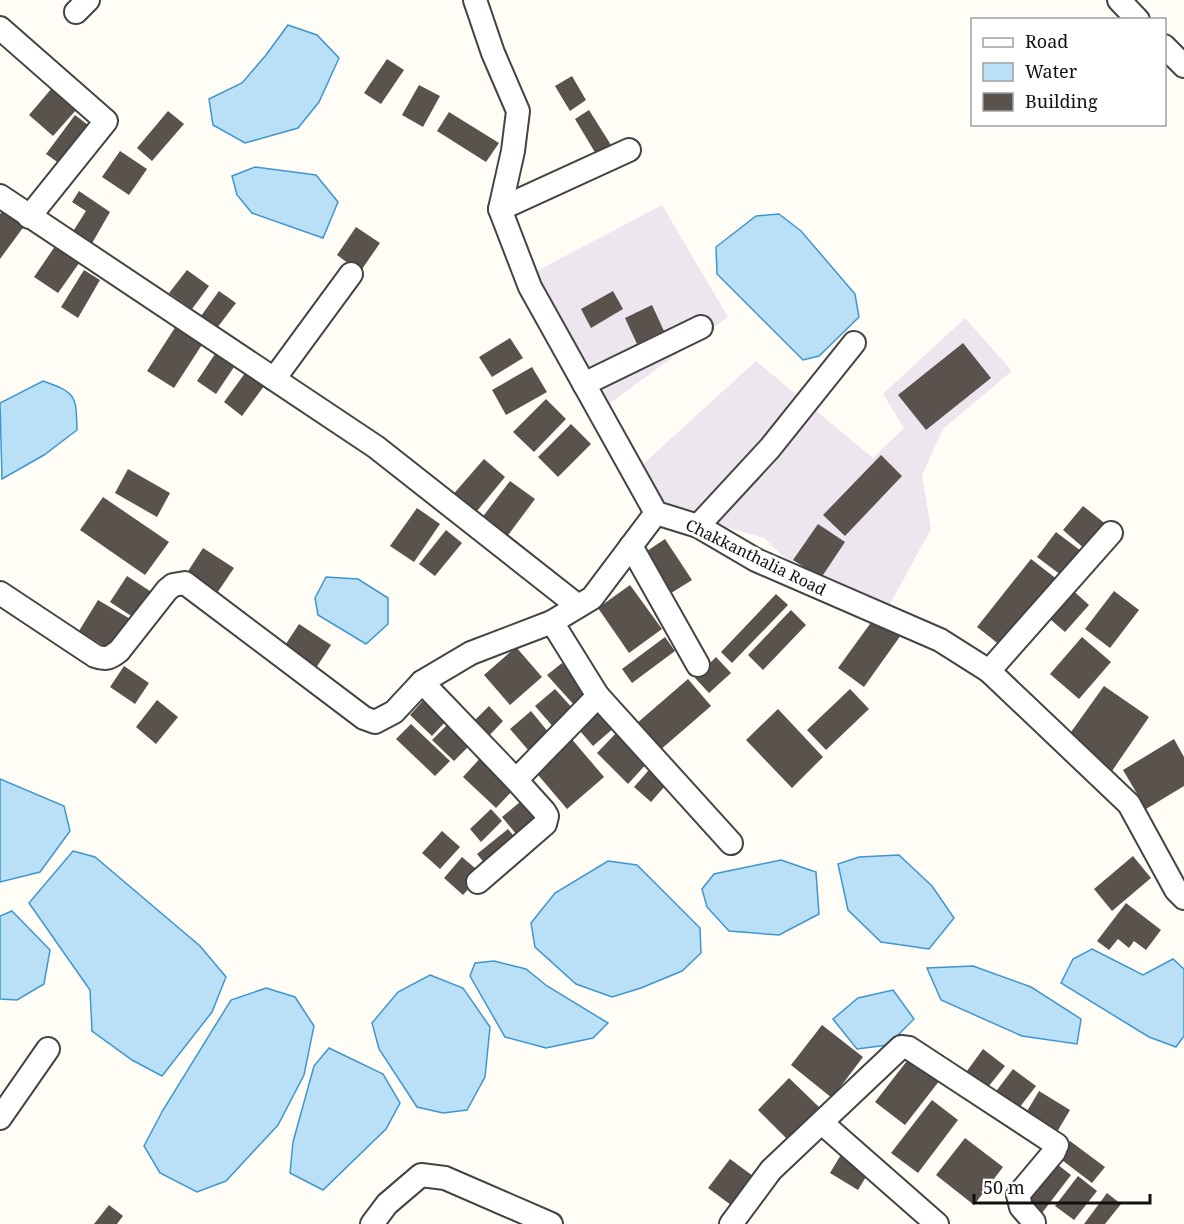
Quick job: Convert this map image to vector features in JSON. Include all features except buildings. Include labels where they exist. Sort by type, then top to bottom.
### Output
[{"type":"street","points":[[0,593],[95,656],[104,659],[111,658],[119,651],[167,590],[173,585],[185,583],[364,718],[375,722],[394,712],[422,682],[471,653],[552,622],[592,598],[656,513],[530,287],[500,209],[513,151],[518,111],[493,53],[475,0]]},
{"type":"street","points":[[1119,0],[1136,18]]},
{"type":"street","points":[[1,32],[106,121],[28,217]]},
{"type":"street","points":[[1166,48],[1184,66]]},
{"type":"street","points":[[500,209],[629,150]]},
{"type":"street","points":[[0,196],[28,217],[77,245],[376,447],[578,606]]},
{"type":"street","points":[[274,379],[351,274]]},
{"type":"street","points":[[584,384],[701,327]]},
{"type":"street","points":[[698,526],[770,448],[854,344]]},
{"type":"street","name":"Chakkanthalia Road","points":[[656,513],[698,526],[756,560],[940,640],[989,672],[1129,804],[1181,890]]},
{"type":"street","points":[[989,672],[1111,533]]},
{"type":"street","points":[[631,546],[698,665]]},
{"type":"street","points":[[552,622],[598,696],[731,843]]},
{"type":"street","points":[[422,682],[516,780],[544,811],[547,820],[540,830],[478,882]]},
{"type":"street","points":[[516,780],[598,696]]},
{"type":"street","points":[[731,1224],[771,1170],[896,1049],[909,1048],[1057,1145],[1054,1152],[1018,1195],[1021,1206],[1034,1223]]},
{"type":"street","points":[[0,1118],[48,1049]]},
{"type":"street","points":[[822,1123],[937,1224]]},
{"type":"street","points":[[372,1224],[387,1204],[422,1175],[445,1178],[551,1224]]},
{"type":"shaded area","points":[[662,205],[728,317],[606,406],[533,273]]},
{"type":"shaded area","points":[[965,318],[1012,371],[943,429],[922,475],[931,529],[889,606],[790,563],[764,538],[668,511],[641,466],[756,361],[873,458],[904,428],[883,394]]},
{"type":"water","points":[[288,25],[317,35],[339,58],[319,102],[298,128],[245,143],[213,125],[209,99],[242,83]]},
{"type":"water","points":[[255,167],[316,175],[338,202],[323,238],[252,213],[237,195],[232,176]]},
{"type":"water","points":[[779,214],[801,231],[855,294],[859,317],[819,356],[803,360],[717,274],[716,247],[756,216]]},
{"type":"water","points":[[43,381],[63,389],[72,397],[75,403],[77,430],[44,455],[2,479],[0,403]]},
{"type":"water","points":[[326,577],[358,579],[388,598],[388,624],[366,644],[318,615],[315,598]]},
{"type":"water","points":[[0,779],[64,806],[70,831],[40,872],[0,882]]},
{"type":"water","points":[[73,851],[95,857],[200,946],[226,977],[212,1012],[162,1076],[132,1060],[92,1031],[90,990],[29,903]]},
{"type":"water","points":[[899,855],[932,886],[954,918],[929,949],[881,942],[848,910],[838,864],[859,857]]},
{"type":"water","points":[[781,860],[816,872],[819,914],[779,935],[729,931],[707,907],[702,889],[714,874]]},
{"type":"water","points":[[608,861],[637,865],[700,928],[701,953],[682,971],[612,997],[576,984],[535,947],[531,923],[555,893]]},
{"type":"water","points":[[12,911],[50,950],[44,984],[17,1000],[0,999],[0,916]]},
{"type":"water","points":[[1092,949],[1143,975],[1173,959],[1184,969],[1184,1036],[1176,1047],[1149,1037],[1061,983],[1073,959]]},
{"type":"water","points":[[494,961],[526,969],[547,986],[608,1023],[593,1038],[546,1048],[505,1037],[470,976],[475,963]]},
{"type":"water","points":[[973,966],[1031,987],[1081,1019],[1077,1044],[1022,1036],[941,1000],[927,968]]},
{"type":"water","points":[[430,975],[463,988],[490,1027],[485,1077],[467,1110],[443,1113],[417,1107],[379,1049],[372,1023],[398,992]]},
{"type":"water","points":[[266,988],[295,997],[314,1026],[304,1075],[278,1125],[226,1181],[197,1192],[160,1173],[144,1146],[163,1110],[231,1000]]},
{"type":"water","points":[[893,990],[914,1019],[888,1045],[857,1049],[833,1019],[858,998]]},
{"type":"water","points":[[329,1048],[383,1074],[400,1103],[386,1129],[323,1190],[290,1173],[293,1142],[314,1066]]}]
